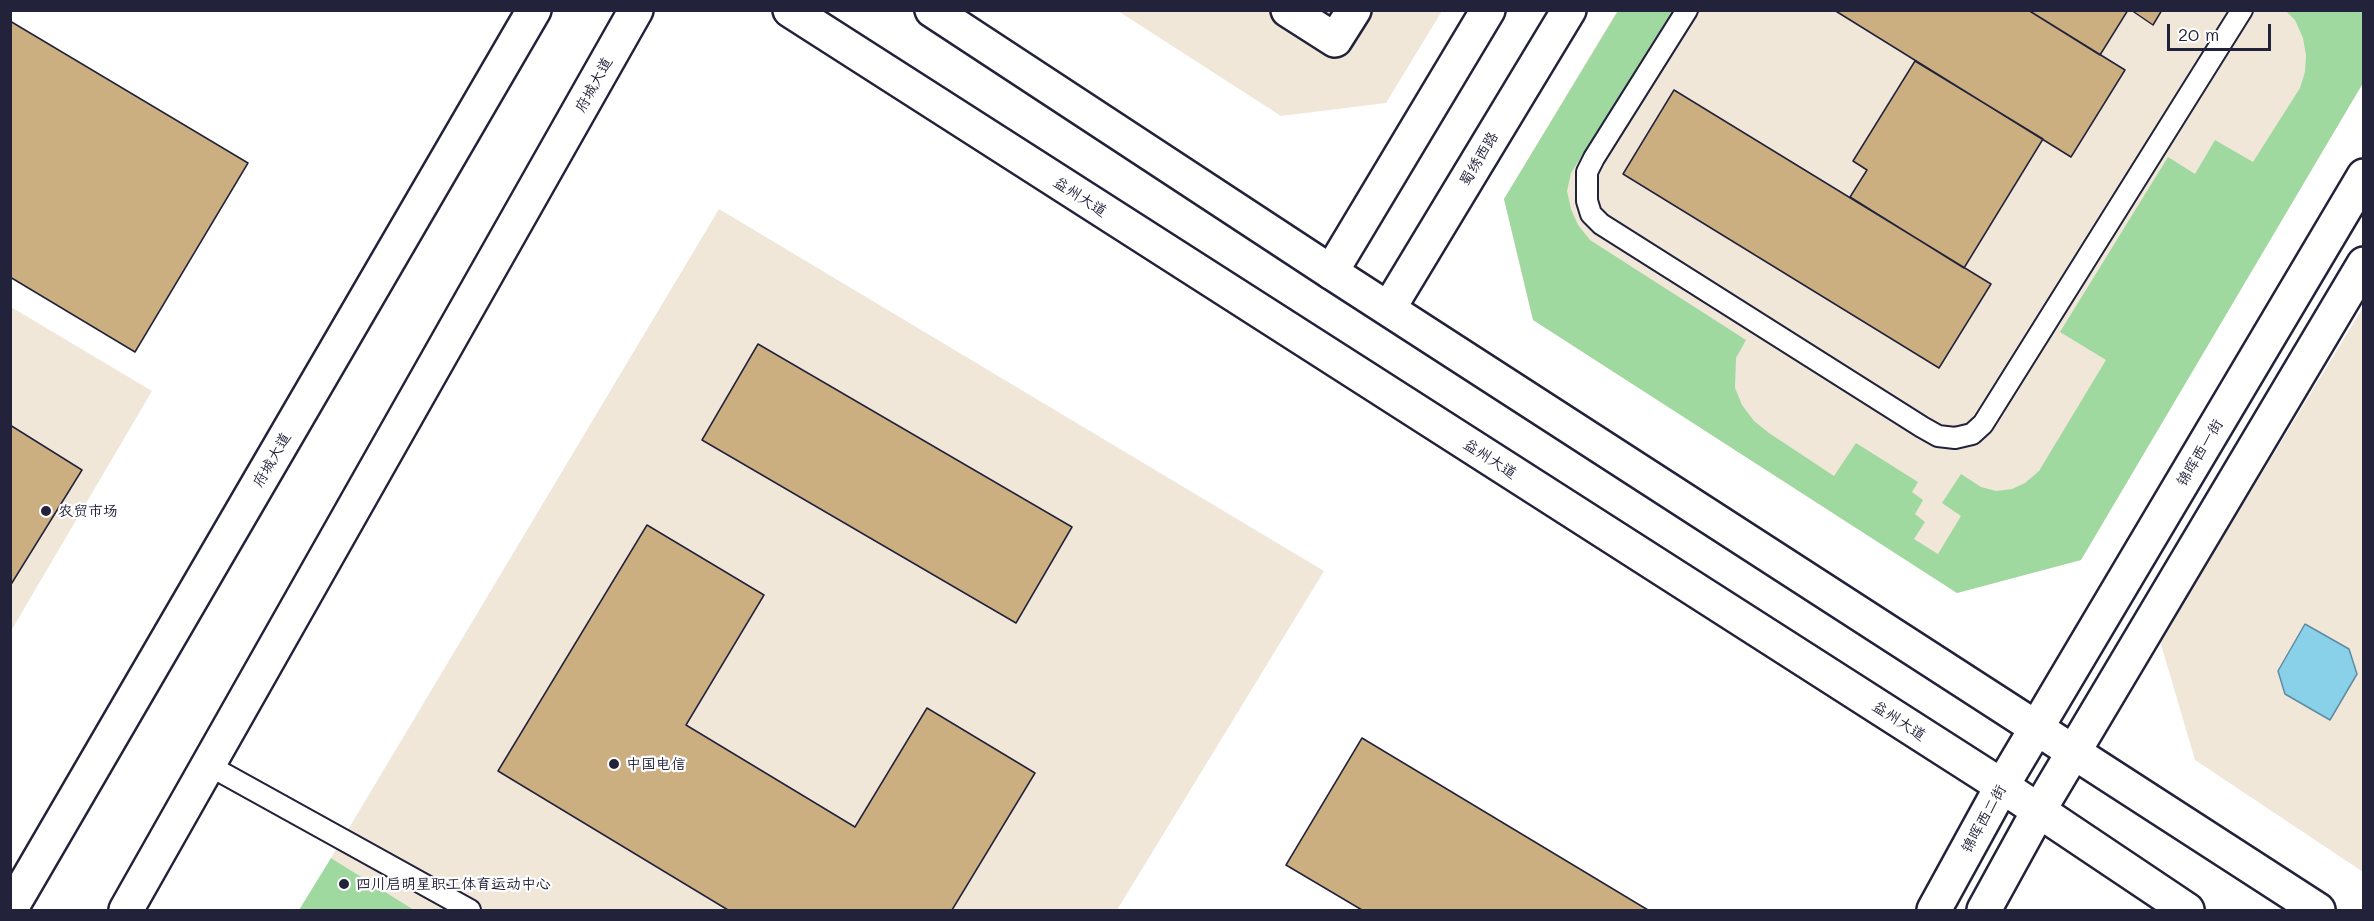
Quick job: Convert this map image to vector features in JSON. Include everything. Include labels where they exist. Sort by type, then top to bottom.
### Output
[{"type":"main road","name":"府城大道","points":[[10,910],[534,10]]},
{"type":"main road","name":"府城大道","points":[[126,910],[210,766],[636,10]]},
{"type":"main road","name":"益州大道","points":[[790,10],[2002,786],[2187,910]]},
{"type":"main road","points":[[932,10],[1331,272],[2318,910]]},
{"type":"main road","points":[[1288,10],[1335,40],[1353,10]]},
{"type":"main road","points":[[1331,272],[1488,10]]},
{"type":"main road","name":"蜀绣西路","points":[[1389,308],[1569,10]]},
{"type":"main road","name":"锦晖西一街","points":[[2036,729],[2364,176]]},
{"type":"main road","points":[[1984,910],[2038,810],[2074,754],[2364,264]]},
{"type":"main road","name":"锦晖西二街","points":[[1934,910],[2036,729]]},
{"type":"lane","points":[[1687,10],[1587,172],[1587,201],[1592,214],[1601,224],[1922,427],[1938,436],[1954,438],[1972,434],[1983,424],[2242,10]]},
{"type":"lane","points":[[210,766],[470,910]]},
{"type":"shaded area","points":[[1118,11],[1442,11],[1386,103],[1281,116]]},
{"type":"shaded area","points":[[1617,11],[2363,11],[2363,83],[2081,560],[1957,593],[1533,320],[1504,199]]},
{"type":"shaded area","points":[[719,209],[1324,571],[1117,910],[414,910],[331,858]]},
{"type":"shaded area","name":"农贸市场","points":[[11,307],[152,391],[11,631]]},
{"type":"shaded area","points":[[2363,307],[2363,872],[2195,760],[2160,641]]},
{"type":"green space","points":[[1618,11],[1672,11],[1571,173],[1567,191],[1578,225],[1590,240],[1746,340],[1736,358],[1735,388],[1742,405],[1754,421],[1769,433],[1834,476],[1856,443],[1918,482],[1912,492],[1923,500],[1915,514],[1925,522],[1914,539],[1938,554],[1961,516],[1942,503],[1961,474],[1981,487],[1996,491],[2012,489],[2025,483],[2039,471],[2106,360],[2060,332],[2168,157],[2195,174],[2215,140],[2253,162],[2300,88],[2305,72],[2306,55],[2303,38],[2295,20],[2286,11],[2363,11],[2363,83],[2081,560],[1957,593],[1533,320],[1504,199]]},
{"type":"green space","name":"四川启明星职工体育运动中心","points":[[331,858],[414,910],[299,910]]},
{"type":"water","points":[[2305,624],[2349,649],[2357,674],[2330,720],[2285,694],[2278,671]]},
{"type":"building","points":[[1834,10],[2028,10],[2125,70],[2071,157]]},
{"type":"building","points":[[2028,10],[2128,10],[2100,55]]},
{"type":"building","points":[[2131,10],[2162,10],[2153,25]]},
{"type":"building","points":[[10,21],[248,163],[135,352],[10,277]]},
{"type":"building","points":[[1915,61],[2043,139],[1964,268],[1850,197],[1867,170],[1853,161]]},
{"type":"building","points":[[1674,90],[1991,284],[1939,368],[1623,174]]},
{"type":"building","points":[[758,344],[1072,527],[1016,623],[702,440]]},
{"type":"building","points":[[10,425],[82,470],[10,586]]},
{"type":"building","points":[[647,525],[764,595],[686,725],[855,827],[927,708],[1035,773],[952,910],[728,910],[498,771]]},
{"type":"building","points":[[1362,738],[1648,910],[1362,910],[1286,865]]},
{"type":"place","name":"农贸市场","points":[[46,511]]},
{"type":"place","name":"中国电信","points":[[614,764]]},
{"type":"place","name":"四川启明星职工体育运动中心","points":[[344,884]]}]
